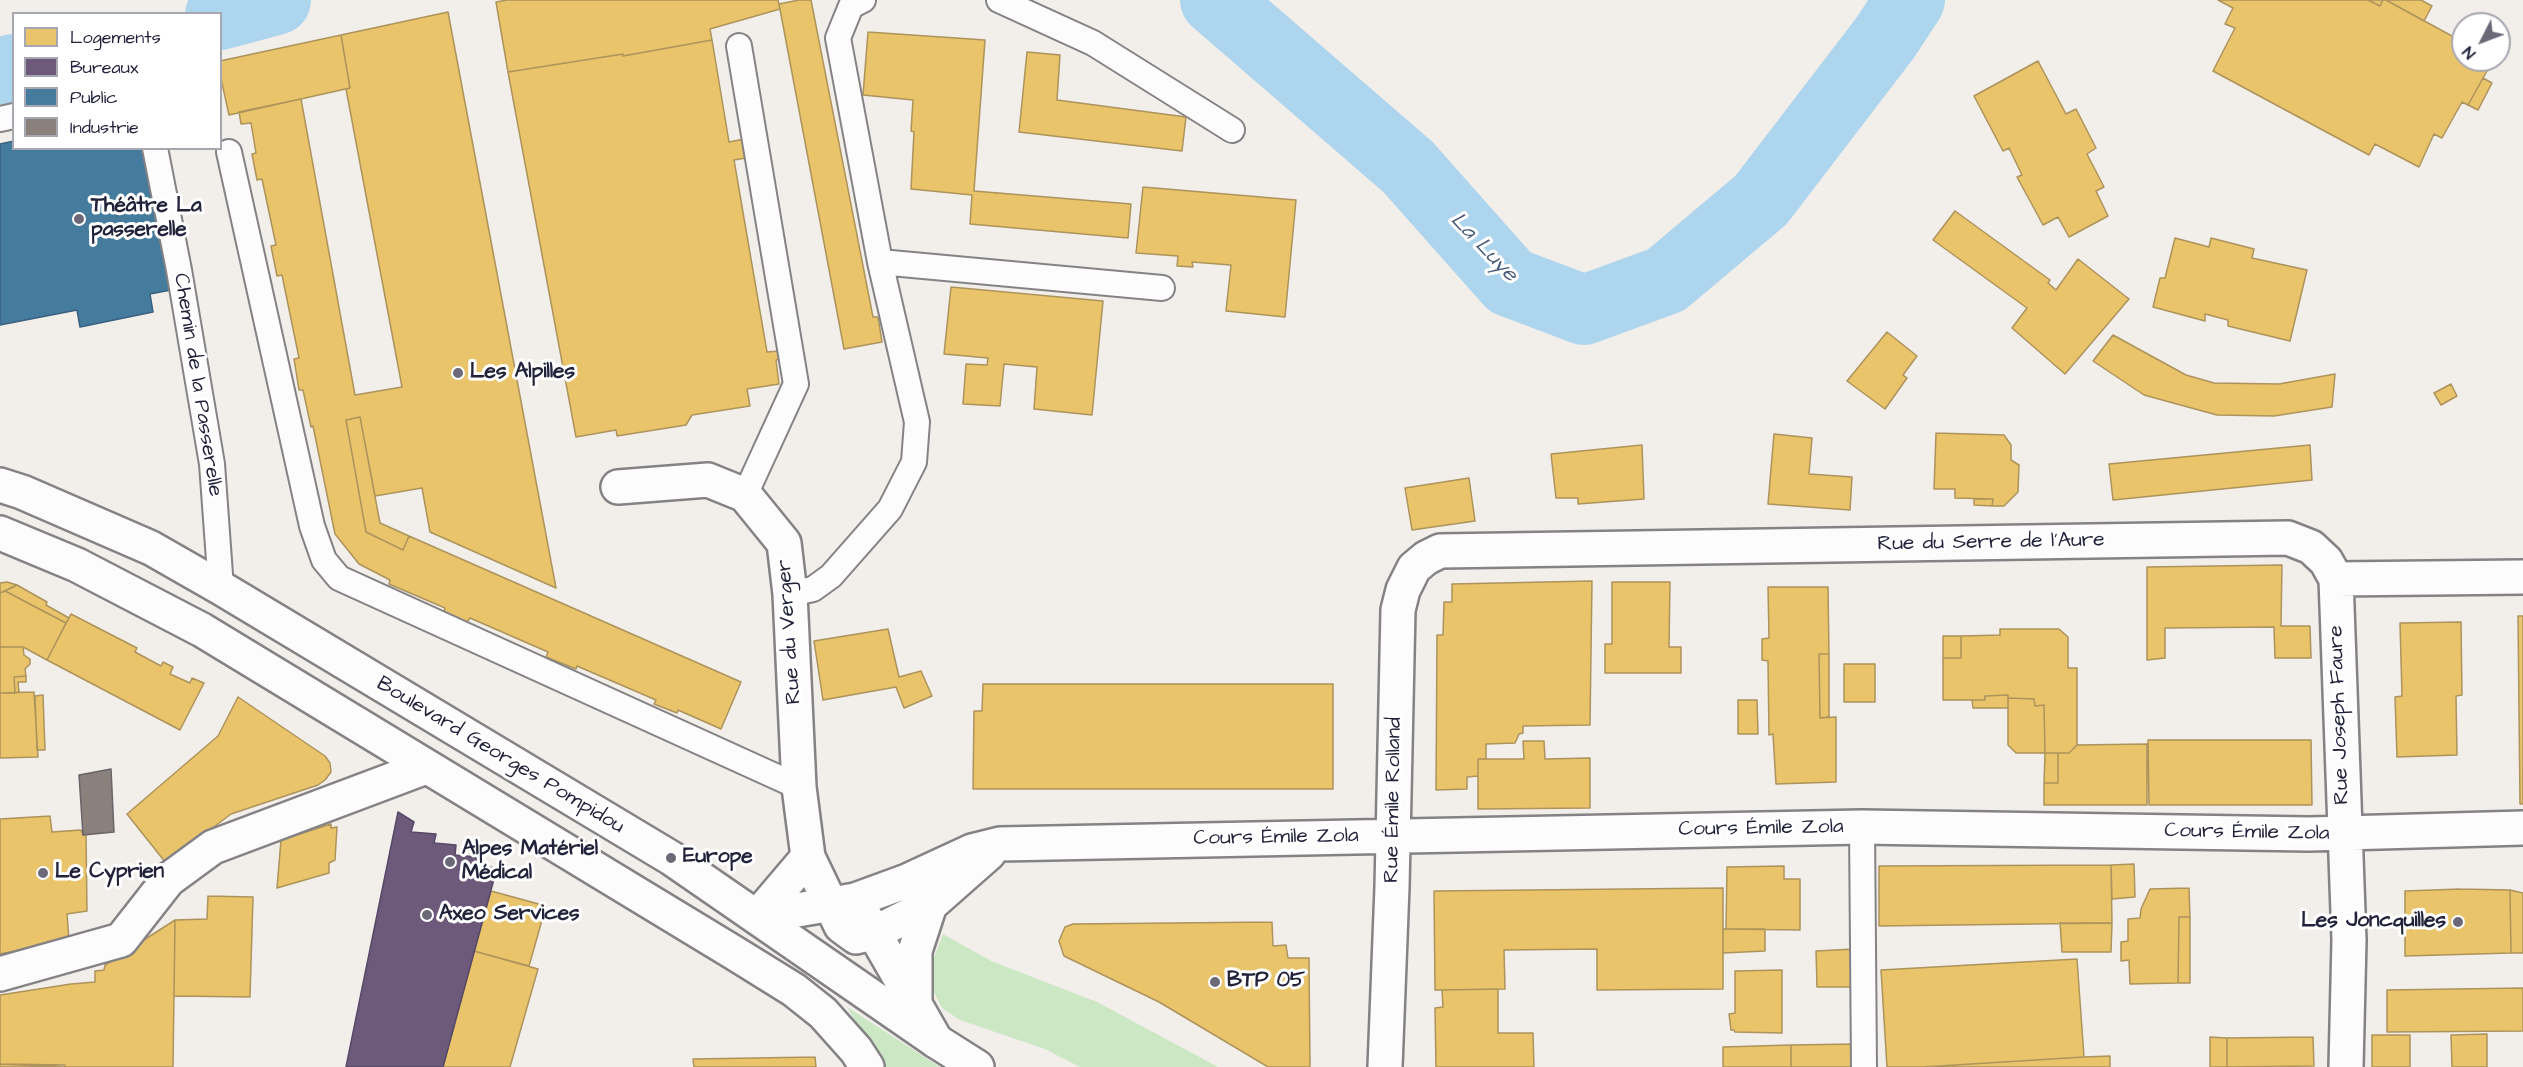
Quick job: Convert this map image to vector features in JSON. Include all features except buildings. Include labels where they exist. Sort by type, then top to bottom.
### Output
[{"type":"street","name":"Rue du Verger","points":[[618,487],[708,480],[745,495],[784,543],[790,594],[800,797],[808,857],[842,902]]},
{"type":"street","name":"Boulevard Georges Pompidou","points":[[0,485],[151,548],[221,588],[671,858],[977,1067]]},
{"type":"street","points":[[0,533],[77,565],[202,630],[794,990],[823,1013],[856,1050],[867,1067]]},
{"type":"street","name":"Rue du Serre de l'Aure","points":[[1440,551],[2288,538],[2311,547],[2326,561],[2336,579]]},
{"type":"street","name":"Rue Émile Rolland","points":[[1385,1067],[1398,610],[1403,590],[1414,568],[1426,558],[1440,551]]},
{"type":"street","points":[[2336,579],[2523,577]]},
{"type":"street","name":"Rue Joseph Faure","points":[[2336,579],[2349,940],[2346,1067]]},
{"type":"street","points":[[0,974],[121,940],[168,880],[213,847],[426,767]]},
{"type":"street","points":[[800,797],[842,902],[874,933],[936,1041]]},
{"type":"street","name":"Cours Émile Zola","points":[[757,917],[842,902],[907,881],[972,850],[1000,844],[1862,827],[2344,834],[2523,828]]},
{"type":"street","points":[[874,933],[930,905],[1000,844]]},
{"type":"street","points":[[757,917],[808,857]]},
{"type":"street","points":[[915,1005],[915,951],[930,905]]},
{"type":"lane","points":[[790,594],[813,589],[831,576],[890,509],[914,462],[916,422],[880,262],[838,38],[851,6],[863,0]]},
{"type":"lane","points":[[999,0],[1093,43],[1232,130]]},
{"type":"lane","points":[[739,46],[796,384],[745,495]]},
{"type":"lane","name":"Chemin de la Passerelle","points":[[155,150],[179,270],[212,464],[221,588]]},
{"type":"lane","points":[[229,152],[312,526],[324,560],[339,578],[800,797]]},
{"type":"lane","points":[[880,262],[1162,288]]},
{"type":"lane","points":[[1862,827],[1864,1067]]},
{"type":"green space","points":[[943,934],[991,961],[1097,1002],[1218,1067],[1080,1067],[1045,1049],[960,1020],[942,1008],[931,986],[931,965]]},
{"type":"green space","points":[[847,1007],[940,1067],[883,1067]]},
{"type":"waterway","name":"La Luye","points":[[222,14],[276,0]]},
{"type":"waterway","name":"La Luye","points":[[1215,0],[1408,167],[1510,282],[1584,310],[1666,280],[1761,200],[1885,38],[1910,0]]},
{"type":"waterway","name":"La Luye","points":[[0,72],[12,69]]},
{"type":"place","name":"Théâtre La passerelle","points":[[79,219]]},
{"type":"place","name":"Les Alpilles","points":[[458,373]]},
{"type":"place","name":"Europe","points":[[671,858]]},
{"type":"place","name":"Alpes Matériel Médical","points":[[450,862]]},
{"type":"place","name":"Le Cyprien","points":[[43,873]]},
{"type":"place","name":"Axeo Services","points":[[427,915]]},
{"type":"place","name":"Les Joncquilles","points":[[2458,922]]},
{"type":"place","name":"BTP 05","points":[[1215,982]]}]
